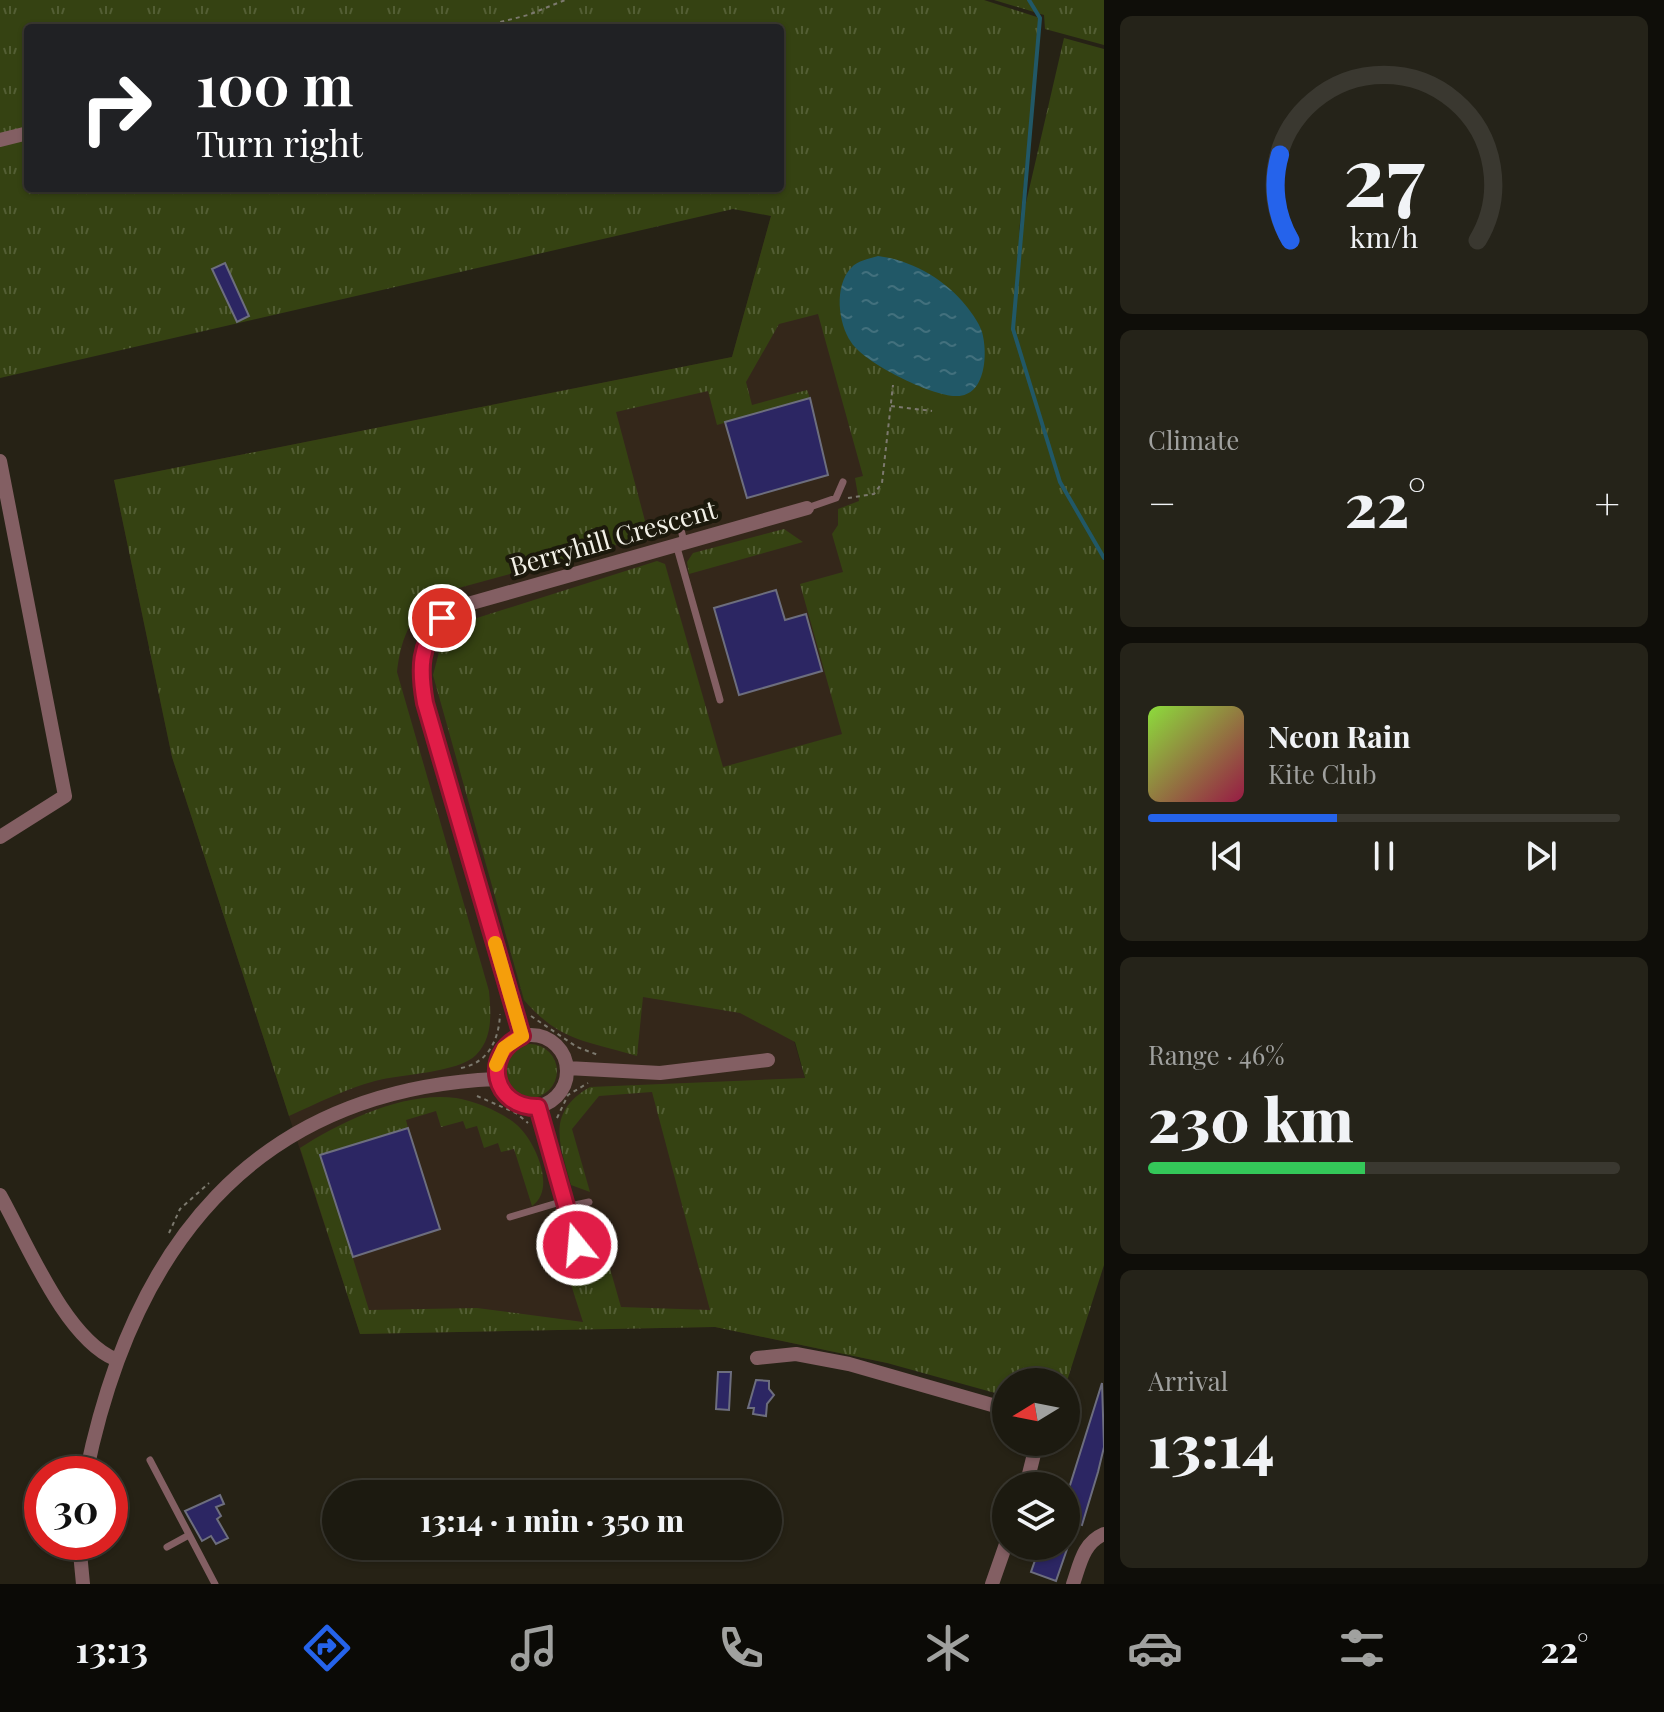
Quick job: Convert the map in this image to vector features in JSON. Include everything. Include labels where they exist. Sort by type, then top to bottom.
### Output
[{"type":"street","points":[[0,140],[24,134]]},
{"type":"street","points":[[0,461],[65,796],[0,837]]},
{"type":"street","name":"Berryhill Crescent","points":[[522,1036],[425,703],[420,678],[425,640],[442,618],[468,604],[807,508]]},
{"type":"street","points":[[522,1036],[547,1038],[564,1056],[567,1068],[567,1079],[557,1097],[538,1107],[516,1104],[507,1098],[496,1079],[498,1057],[512,1041],[522,1036]]},
{"type":"street","points":[[567,1068],[660,1073],[768,1060]]},
{"type":"street","points":[[91,1456],[115,1359],[151,1283],[211,1199],[278,1143],[339,1111],[398,1090],[453,1081],[496,1079]]},
{"type":"street","points":[[538,1107],[577,1245]]},
{"type":"street","points":[[0,1195],[76,1330],[97,1350],[115,1359]]},
{"type":"street","points":[[757,1358],[796,1354],[849,1364],[992,1405]]},
{"type":"street","points":[[1073,1584],[1083,1553],[1096,1537],[1104,1534]]},
{"type":"street","points":[[81,1560],[83,1584]]},
{"type":"street","points":[[992,1584],[1000,1560]]},
{"type":"lane","points":[[807,508],[833,500],[841,493],[843,482]]},
{"type":"lane","points":[[678,517],[680,543],[720,700]]},
{"type":"lane","points":[[510,1217],[565,1204],[589,1202]]},
{"type":"lane","points":[[150,1460],[215,1584]]},
{"type":"lane","points":[[167,1547],[189,1535]]},
{"type":"path","points":[[493,24],[528,15],[565,0]]},
{"type":"path","points":[[833,500],[868,496],[879,489],[893,385]]},
{"type":"path","points":[[891,406],[932,411]]},
{"type":"path","points":[[556,1125],[559,1108],[568,1095],[592,1082]]},
{"type":"path","points":[[473,1095],[516,1113],[530,1126]]},
{"type":"shaded area","points":[[771,216],[1014,260],[932,709],[716,770],[887,1363],[715,1327],[360,1334],[172,757],[114,480],[732,357]]},
{"type":"green space","points":[[0,0],[984,0],[1040,18],[1019,233],[1064,38],[1104,49],[1104,1265],[1071,1368],[992,1368],[992,1392],[887,1363],[715,1327],[360,1334],[300,1148],[374,1110],[436,1097],[471,1102],[504,1116],[524,1132],[536,1153],[541,1165],[543,1188],[532,1206],[514,1149],[501,1152],[498,1143],[484,1148],[477,1126],[466,1129],[463,1121],[441,1127],[436,1111],[406,1120],[408,1128],[321,1155],[369,1310],[477,1308],[583,1322],[550,1219],[557,1219],[566,1247],[587,1242],[580,1216],[593,1209],[621,1307],[710,1310],[652,1092],[599,1096],[572,1129],[590,1192],[571,1185],[560,1143],[561,1119],[566,1108],[590,1087],[805,1078],[795,1042],[740,1013],[643,997],[637,1056],[576,1038],[537,1014],[524,1000],[433,675],[442,641],[458,624],[657,561],[665,564],[723,767],[842,734],[800,584],[843,572],[832,534],[838,525],[838,509],[859,501],[855,478],[863,476],[818,314],[779,324],[746,382],[752,405],[807,390],[810,398],[717,425],[708,391],[616,412],[649,536],[444,592],[416,616],[405,636],[397,672],[489,991],[488,1033],[482,1048],[468,1061],[443,1069],[364,1084],[289,1116],[172,757],[114,480],[732,357],[771,216],[733,209],[0,378]]},
{"type":"green space","points":[[994,0],[1104,0],[1104,45],[1045,29],[1044,15]]},
{"type":"green space","points":[[784,529],[803,542],[689,574],[687,562],[693,553]]},
{"type":"green space","points":[[530,1044],[549,1052],[557,1071],[549,1090],[530,1098],[511,1090],[503,1071],[511,1052]]},
{"type":"water","points":[[878,256],[902,261],[935,277],[954,292],[976,320],[984,341],[983,372],[974,389],[967,394],[946,395],[916,385],[884,369],[851,342],[841,315],[842,284],[854,265]]},
{"type":"building","points":[[225,263],[249,316],[237,322],[212,269]]},
{"type":"building","points":[[810,398],[828,475],[747,498],[725,422]]},
{"type":"building","points":[[776,590],[785,620],[806,614],[822,671],[739,695],[714,608]]},
{"type":"building","points":[[408,1128],[440,1229],[353,1257],[320,1155]]},
{"type":"building","points":[[718,1372],[731,1372],[729,1410],[716,1409]]},
{"type":"building","points":[[756,1380],[769,1381],[769,1389],[774,1395],[767,1404],[766,1416],[753,1414],[754,1408],[748,1408]]},
{"type":"building","points":[[1102,1383],[1104,1447],[1082,1525],[1080,1472],[1074,1472]]},
{"type":"building","points":[[220,1495],[224,1504],[216,1507],[221,1516],[217,1519],[228,1538],[216,1544],[211,1536],[202,1541],[185,1511]]},
{"type":"building","points":[[1035,1560],[1063,1560],[1056,1581],[1031,1572]]},
{"type":"waterway","points":[[1029,0],[1040,18],[1013,329],[1060,482],[1104,558]]},
{"type":"slow traffic","points":[[495,943],[522,1036],[504,1048],[496,1065]]},
{"type":"route","points":[[442,618],[425,640],[420,678],[522,1036],[504,1048],[498,1057],[496,1079],[507,1098],[516,1104],[538,1107],[577,1245]]}]
